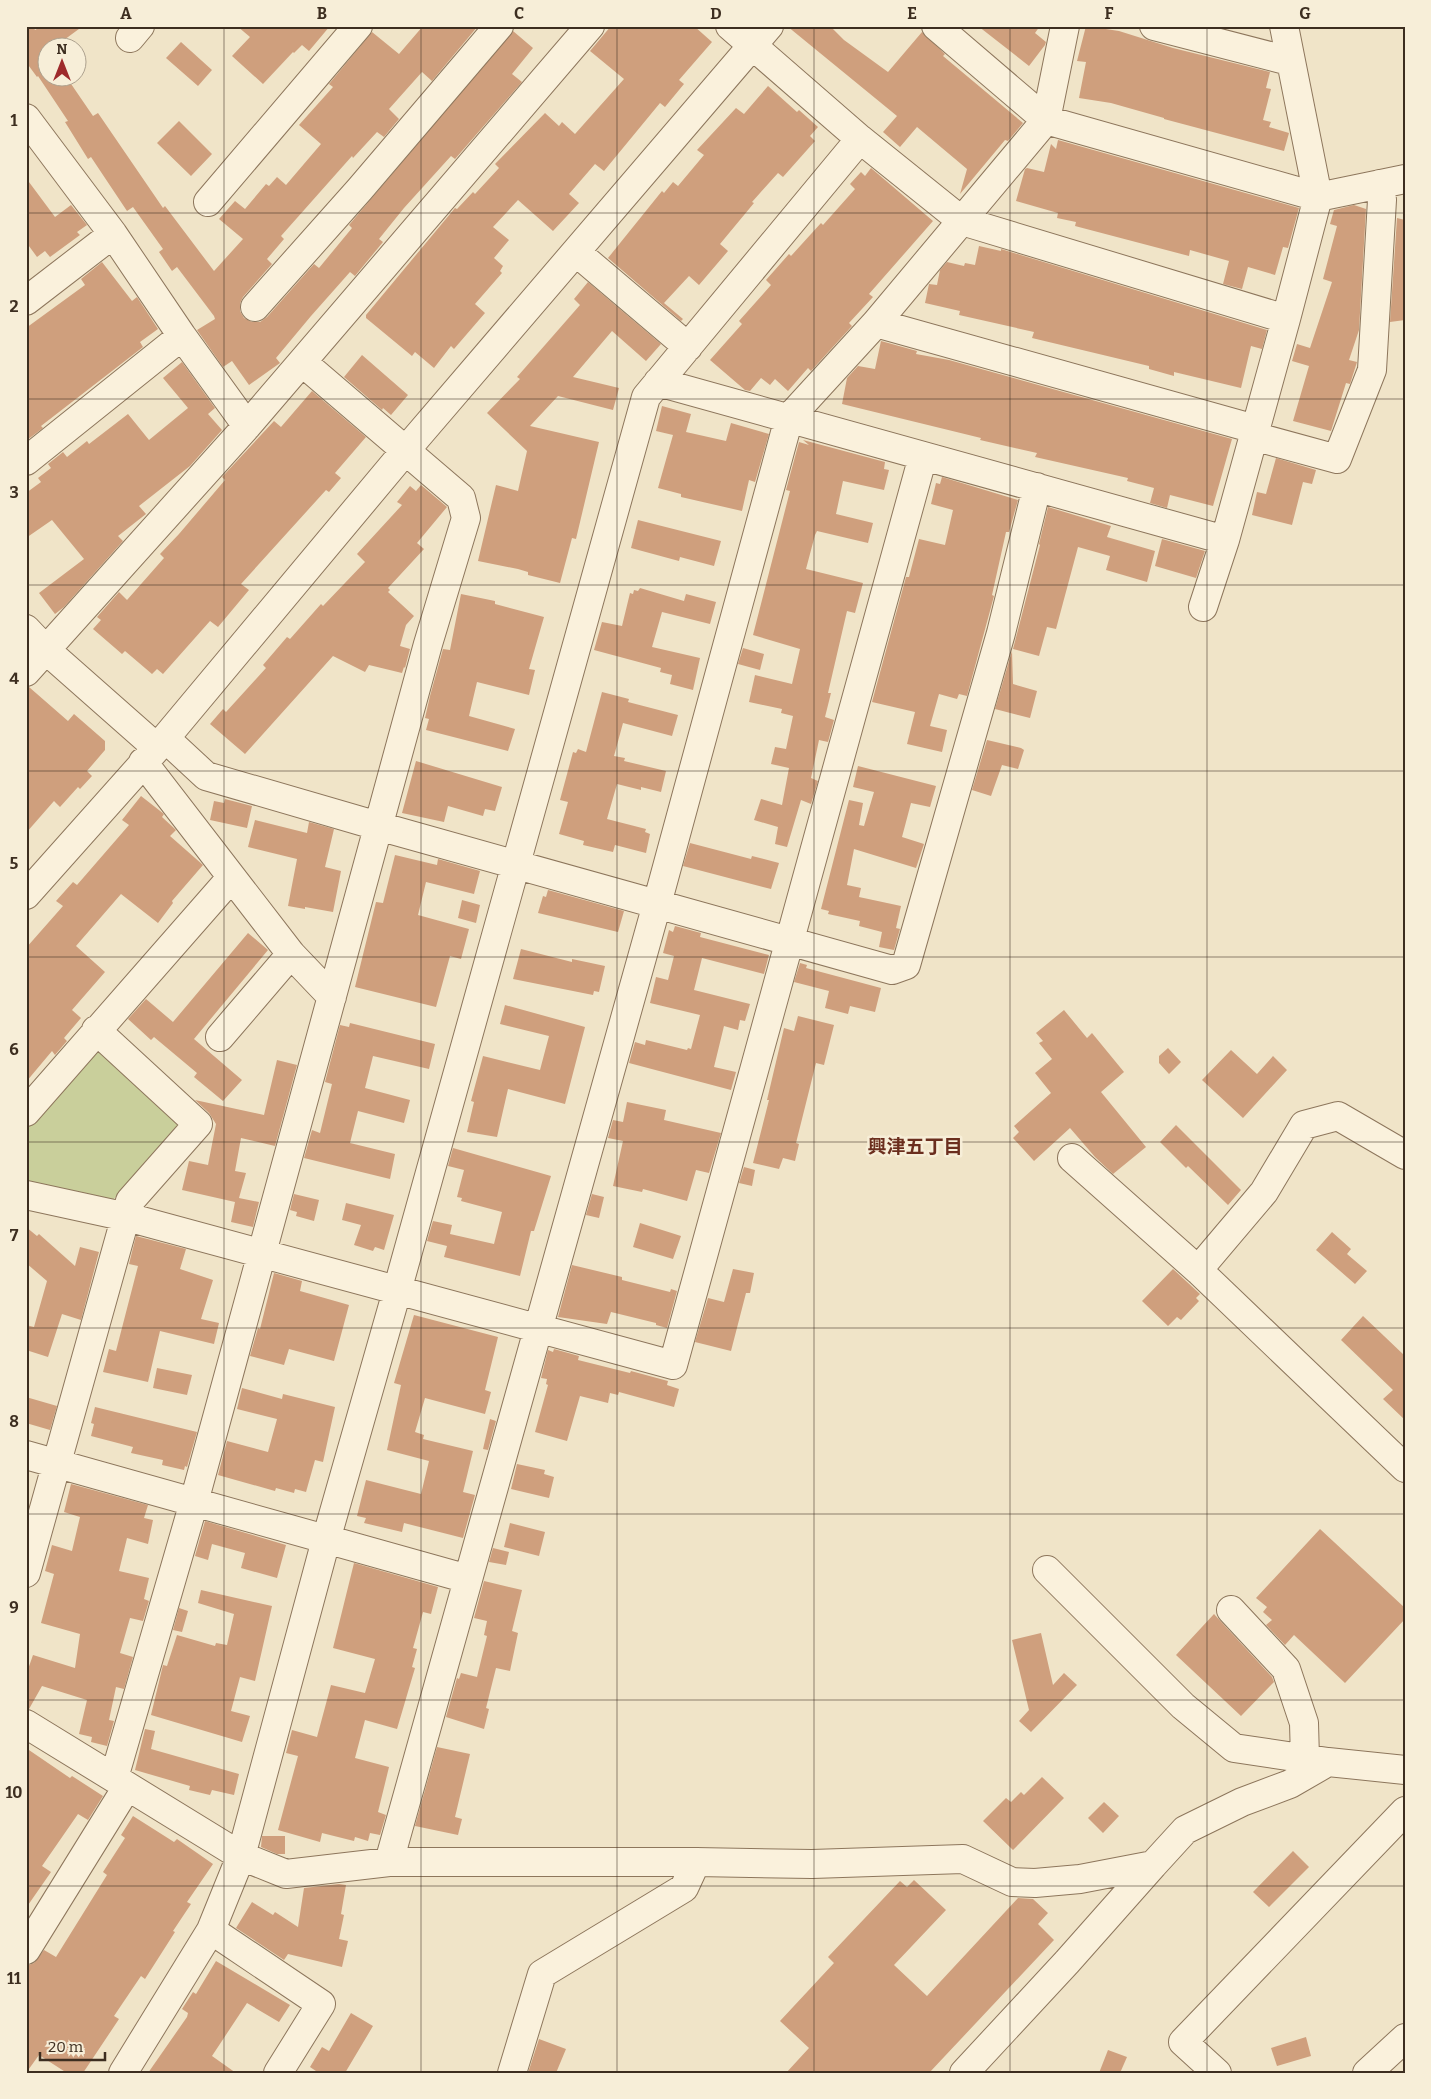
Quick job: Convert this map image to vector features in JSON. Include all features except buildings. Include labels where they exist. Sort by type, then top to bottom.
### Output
[{"type":"street","points":[[208,202],[358,26]]},
{"type":"street","points":[[255,307],[360,189],[499,26]]},
{"type":"street","points":[[26,672],[247,426],[590,26]]},
{"type":"street","points":[[730,26],[761,36],[860,139],[962,221],[1286,319]]},
{"type":"street","points":[[936,26],[1046,120],[1318,197],[1392,182]]},
{"type":"street","points":[[389,1862],[657,904],[789,418],[876,323],[1046,120],[1065,26]]},
{"type":"street","points":[[1154,26],[1289,61]]},
{"type":"street","points":[[1203,607],[1225,540],[1318,197],[1289,61],[1284,26]]},
{"type":"street","points":[[26,895],[155,749],[405,451],[761,36]]},
{"type":"street","points":[[26,118],[34,147],[112,234],[247,426]]},
{"type":"street","points":[[123,2073],[211,1930],[241,1856],[326,1540],[646,397],[860,139]]},
{"type":"street","points":[[876,323],[1254,432],[1337,459],[1372,370],[1382,200],[1392,182]]},
{"type":"street","points":[[26,301],[112,234]]},
{"type":"street","points":[[576,252],[688,347]]},
{"type":"street","points":[[26,461],[182,336]]},
{"type":"street","points":[[26,1950],[121,1782],[261,1254],[428,644],[466,518],[461,498],[302,362]]},
{"type":"street","points":[[658,382],[1225,540]]},
{"type":"street","points":[[26,1195],[127,1217],[673,1365],[922,456]]},
{"type":"street","points":[[26,629],[46,650],[155,749],[206,776],[892,970],[906,965],[1001,633],[1038,487]]},
{"type":"street","points":[[155,749],[231,878],[291,954],[332,998]]},
{"type":"street","points":[[26,1112],[231,878]]},
{"type":"street","points":[[220,1037],[291,954]]},
{"type":"street","points":[[26,1573],[130,1201],[198,1124],[96,1030]]},
{"type":"street","points":[[1198,1270],[1264,1192],[1304,1125],[1338,1116],[1405,1155]]},
{"type":"street","points":[[1072,1158],[1198,1270],[1405,1468]]},
{"type":"street","points":[[26,1455],[468,1579]]},
{"type":"street","points":[[1047,1570],[1183,1706],[1234,1748],[1316,1761],[1405,1770]]},
{"type":"street","points":[[1231,1610],[1286,1669],[1316,1761]]},
{"type":"street","points":[[26,1724],[241,1856],[286,1874],[389,1862],[812,1864],[963,1859],[1012,1882],[1034,1883],[1097,1876],[1153,1864]]},
{"type":"street","points":[[964,2073],[1067,1962],[1185,1830],[1242,1802],[1290,1784],[1316,1761]]},
{"type":"street","points":[[1217,2073],[1183,2042],[1405,1811]]},
{"type":"street","points":[[512,2073],[542,1974],[684,1888],[696,1862]]},
{"type":"street","points":[[211,1930],[320,2004],[278,2073]]},
{"type":"street","points":[[1367,2073],[1405,2038]]},
{"type":"green space","points":[[96,1046],[185,1124],[107,1206],[26,1186],[26,1126]]},
{"type":"district","name":"興津五丁目","points":[[915,1146]]}]
